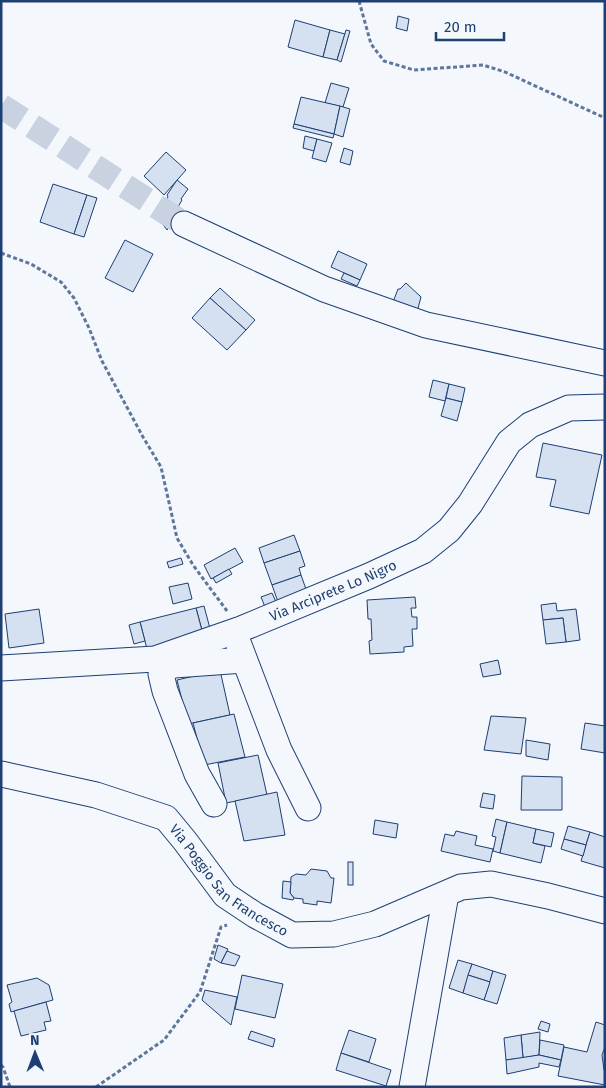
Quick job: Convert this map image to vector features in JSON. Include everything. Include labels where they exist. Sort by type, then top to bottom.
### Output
[{"type":"street","points":[[184,224],[324,289],[426,325],[605,363]]},
{"type":"street","name":"Via Arciprete Lo Nigro","points":[[1,668],[155,659],[237,630],[369,576],[423,551],[449,530],[470,504],[509,442],[530,425],[570,408],[605,407]]},
{"type":"street","points":[[237,630],[244,660],[279,750],[308,808]]},
{"type":"street","points":[[214,804],[197,774],[165,692],[161,674],[163,670],[174,664],[244,660]]},
{"type":"street","name":"Via Poggio San Francesco","points":[[1,774],[96,795],[166,818],[225,895],[292,935],[334,934],[375,924],[461,887],[491,884],[605,911]]},
{"type":"street","points":[[412,1087],[446,894]]},
{"type":"path","points":[[359,1],[371,44],[384,61],[414,70],[483,66],[505,72],[605,118]]},
{"type":"path","points":[[1,253],[31,264],[61,282],[74,298],[89,328],[102,361],[143,437],[162,467],[177,538],[193,566],[237,630]]},
{"type":"path","points":[[96,1087],[164,1040],[200,992],[221,927],[229,925]]},
{"type":"path","points":[[1,1065],[10,1087]]},
{"type":"building","points":[[398,16],[409,19],[407,31],[396,28]]},
{"type":"building","points":[[295,20],[330,30],[323,57],[288,47]]},
{"type":"building","points":[[330,30],[345,34],[337,60],[323,57]]},
{"type":"building","points":[[346,30],[350,31],[341,62],[337,60]]},
{"type":"building","points":[[331,83],[349,88],[343,107],[325,103]]},
{"type":"building","points":[[301,97],[340,106],[334,134],[294,124]]},
{"type":"building","points":[[340,106],[350,109],[343,137],[334,134]]},
{"type":"building","points":[[294,124],[334,134],[333,138],[293,128]]},
{"type":"building","points":[[305,136],[317,139],[314,151],[303,148]]},
{"type":"building","points":[[317,139],[332,143],[326,162],[312,158]]},
{"type":"building","points":[[344,148],[353,151],[350,165],[340,162]]},
{"type":"building","points":[[166,152],[186,170],[164,195],[144,176]]},
{"type":"building","points":[[177,180],[188,189],[178,207],[182,209],[167,230],[156,215]]},
{"type":"building","points":[[53,184],[87,195],[74,234],[40,222]]},
{"type":"building","points":[[87,195],[97,198],[84,237],[74,234]]},
{"type":"building","points":[[125,240],[153,254],[133,292],[105,278]]},
{"type":"building","points":[[338,251],[367,264],[360,280],[331,267]]},
{"type":"building","points":[[344,273],[360,280],[357,286],[341,279]]},
{"type":"building","points":[[406,283],[421,297],[417,312],[393,302],[398,289]]},
{"type":"building","points":[[220,288],[255,320],[246,330],[210,298]]},
{"type":"building","points":[[210,298],[246,330],[227,350],[192,318]]},
{"type":"building","points":[[433,380],[449,384],[445,401],[429,397]]},
{"type":"building","points":[[449,384],[465,388],[462,402],[446,398]]},
{"type":"building","points":[[446,398],[462,402],[457,421],[441,416]]},
{"type":"building","points":[[543,443],[602,455],[589,514],[550,506],[556,480],[536,477]]},
{"type":"building","points":[[294,535],[300,551],[264,563],[259,548]]},
{"type":"building","points":[[235,548],[243,562],[211,579],[204,565]]},
{"type":"building","points":[[300,551],[305,566],[299,568],[301,575],[272,585],[264,563]]},
{"type":"building","points":[[181,558],[183,564],[169,568],[167,562]]},
{"type":"building","points":[[229,569],[232,574],[216,583],[213,578]]},
{"type":"building","points":[[301,575],[307,592],[278,602],[272,585]]},
{"type":"building","points":[[188,583],[192,599],[173,604],[169,587]]},
{"type":"building","points":[[272,593],[276,602],[265,607],[261,597]]},
{"type":"building","points":[[415,597],[416,608],[411,608],[412,617],[417,617],[417,629],[412,629],[413,646],[404,647],[404,652],[370,654],[369,641],[372,640],[371,619],[368,619],[367,600]]},
{"type":"building","points":[[556,603],[557,611],[576,609],[580,640],[566,642],[563,618],[543,620],[541,605]]},
{"type":"building","points":[[204,606],[212,636],[204,638],[196,608]]},
{"type":"building","points":[[196,608],[204,638],[148,653],[140,622]]},
{"type":"building","points":[[39,609],[44,643],[9,648],[5,614]]},
{"type":"building","points":[[563,618],[566,642],[546,644],[543,620]]},
{"type":"building","points":[[140,622],[145,641],[134,644],[129,625]]},
{"type":"building","points":[[498,660],[501,674],[483,677],[480,664]]},
{"type":"building","points":[[220,670],[230,715],[188,724],[177,680]]},
{"type":"building","points":[[234,714],[245,757],[204,765],[193,723]]},
{"type":"building","points":[[491,716],[526,718],[521,754],[484,750]]},
{"type":"building","points":[[585,723],[605,726],[605,753],[581,749]]},
{"type":"building","points":[[526,740],[550,744],[548,760],[526,756]]},
{"type":"building","points":[[258,755],[267,795],[226,803],[218,763]]},
{"type":"building","points":[[522,776],[562,777],[562,810],[521,810]]},
{"type":"building","points":[[277,792],[285,835],[244,841],[235,801]]},
{"type":"building","points":[[483,793],[495,795],[493,809],[480,807]]},
{"type":"building","points":[[496,819],[507,822],[500,853],[493,851],[496,837],[492,836]]},
{"type":"building","points":[[375,820],[398,824],[396,838],[373,834]]},
{"type":"building","points":[[507,822],[536,829],[533,843],[545,846],[541,863],[500,853]]},
{"type":"building","points":[[568,826],[590,832],[586,845],[564,839]]},
{"type":"building","points":[[536,829],[554,833],[551,847],[533,843]]},
{"type":"building","points":[[456,831],[477,836],[475,845],[493,849],[490,862],[441,851],[445,834],[454,836]]},
{"type":"building","points":[[590,832],[605,837],[605,868],[581,861]]},
{"type":"building","points":[[564,839],[586,845],[583,856],[561,849]]},
{"type":"building","points":[[348,862],[353,862],[353,885],[348,885]]},
{"type":"building","points":[[311,869],[327,871],[331,878],[334,878],[331,903],[317,901],[317,905],[303,903],[303,899],[294,898],[290,893],[291,877],[296,874],[306,875]]},
{"type":"building","points":[[283,881],[291,882],[290,893],[294,898],[293,900],[282,898]]},
{"type":"building","points":[[218,945],[228,949],[221,963],[214,959]]},
{"type":"building","points":[[227,951],[240,956],[235,966],[221,963]]},
{"type":"building","points":[[458,960],[472,964],[463,993],[449,988]]},
{"type":"building","points":[[472,964],[493,971],[490,982],[468,975]]},
{"type":"building","points":[[493,971],[506,975],[497,1004],[484,1000]]},
{"type":"building","points":[[242,975],[283,984],[275,1018],[235,1009]]},
{"type":"building","points":[[468,975],[490,982],[484,1000],[463,993]]},
{"type":"building","points":[[37,978],[49,985],[53,1000],[11,1012],[9,1004],[12,1002],[7,985]]},
{"type":"building","points":[[205,990],[237,997],[231,1025],[202,1000]]},
{"type":"building","points":[[46,1002],[51,1021],[44,1022],[46,1030],[21,1036],[14,1011]]},
{"type":"building","points":[[541,1021],[550,1024],[548,1032],[538,1029]]},
{"type":"building","points":[[596,1022],[605,1025],[605,1047],[602,1055],[605,1085],[558,1076],[564,1047],[587,1052]]},
{"type":"building","points":[[349,1030],[376,1039],[369,1062],[341,1053]]},
{"type":"building","points":[[251,1031],[275,1039],[273,1047],[248,1039]]},
{"type":"building","points":[[540,1032],[539,1055],[523,1058],[521,1035]]},
{"type":"building","points":[[521,1035],[523,1058],[506,1060],[504,1038]]},
{"type":"building","points":[[540,1040],[564,1045],[561,1060],[539,1055]]},
{"type":"building","points":[[341,1053],[391,1070],[386,1086],[336,1070]]},
{"type":"building","points":[[539,1055],[561,1060],[559,1067],[539,1063],[539,1067],[507,1074],[506,1060]]},
{"type":"tunnel","points":[[1,106],[184,224]]}]
